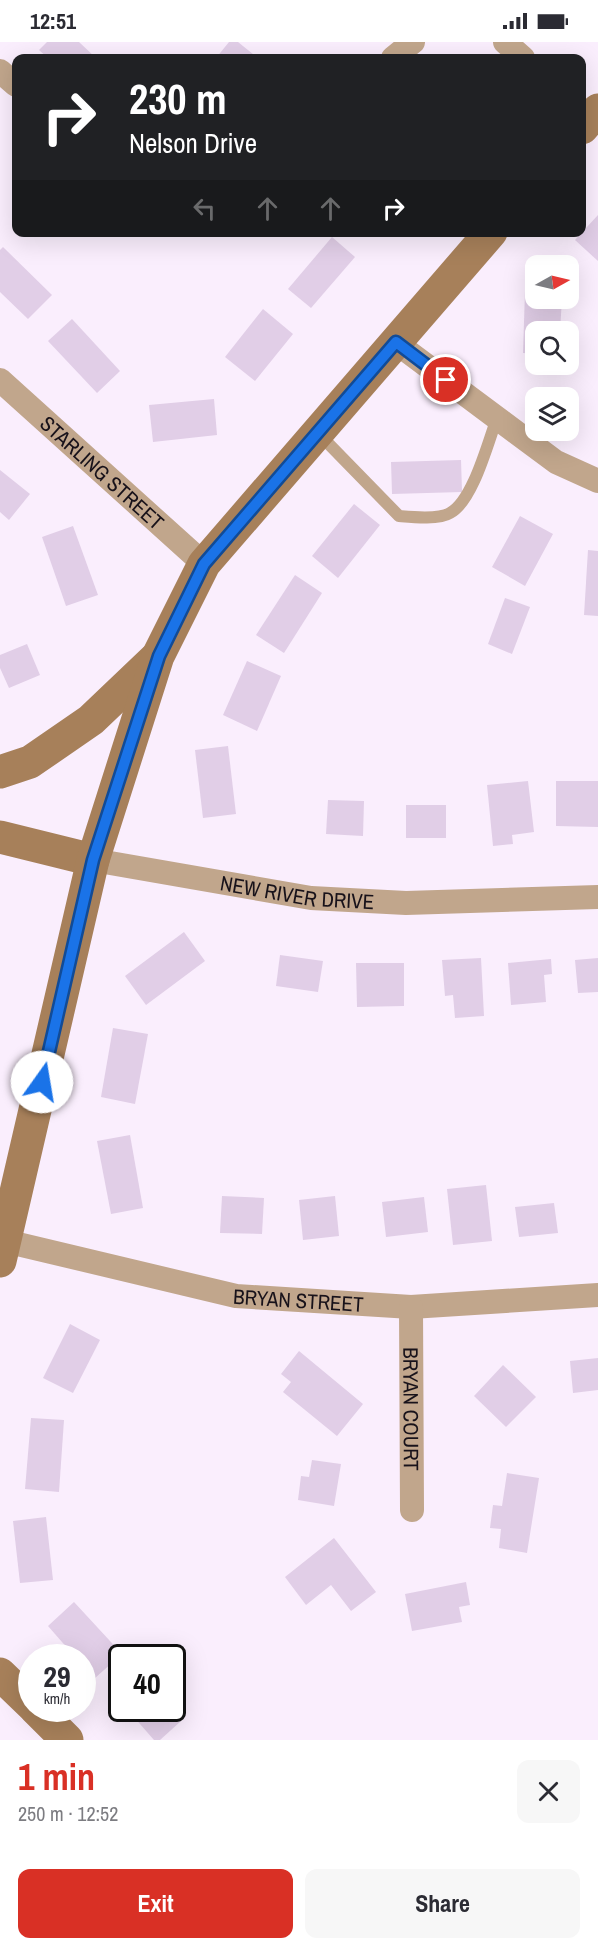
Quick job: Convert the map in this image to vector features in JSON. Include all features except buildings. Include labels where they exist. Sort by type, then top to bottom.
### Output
[{"type":"street","points":[[398,54],[412,42]]},
{"type":"street","points":[[504,42],[518,54]]},
{"type":"street","points":[[0,71],[12,82]]},
{"type":"street","points":[[2,1251],[93,860],[159,656],[204,564],[487,237]]},
{"type":"street","points":[[396,342],[556,462],[598,481]]},
{"type":"street","name":"STARLING STREET","points":[[0,380],[204,564]]},
{"type":"street","points":[[0,772],[30,762],[91,720],[159,656]]},
{"type":"street","name":"NEW RIVER DRIVE","points":[[0,837],[93,860],[311,897],[406,903],[598,897]]},
{"type":"street","name":"BRYAN STREET","points":[[2,1251],[236,1296],[411,1307],[598,1295]]},
{"type":"street","name":"BRYAN COURT","points":[[411,1307],[412,1510]]},
{"type":"street","points":[[0,1674],[18,1691]]},
{"type":"street","points":[[49,1722],[67,1740]]},
{"type":"lane","points":[[318,432],[399,516],[423,518],[450,513],[471,492],[497,418]]},
{"type":"route","points":[[42,1082],[93,860],[159,656],[204,564],[396,342],[446,380]]}]
